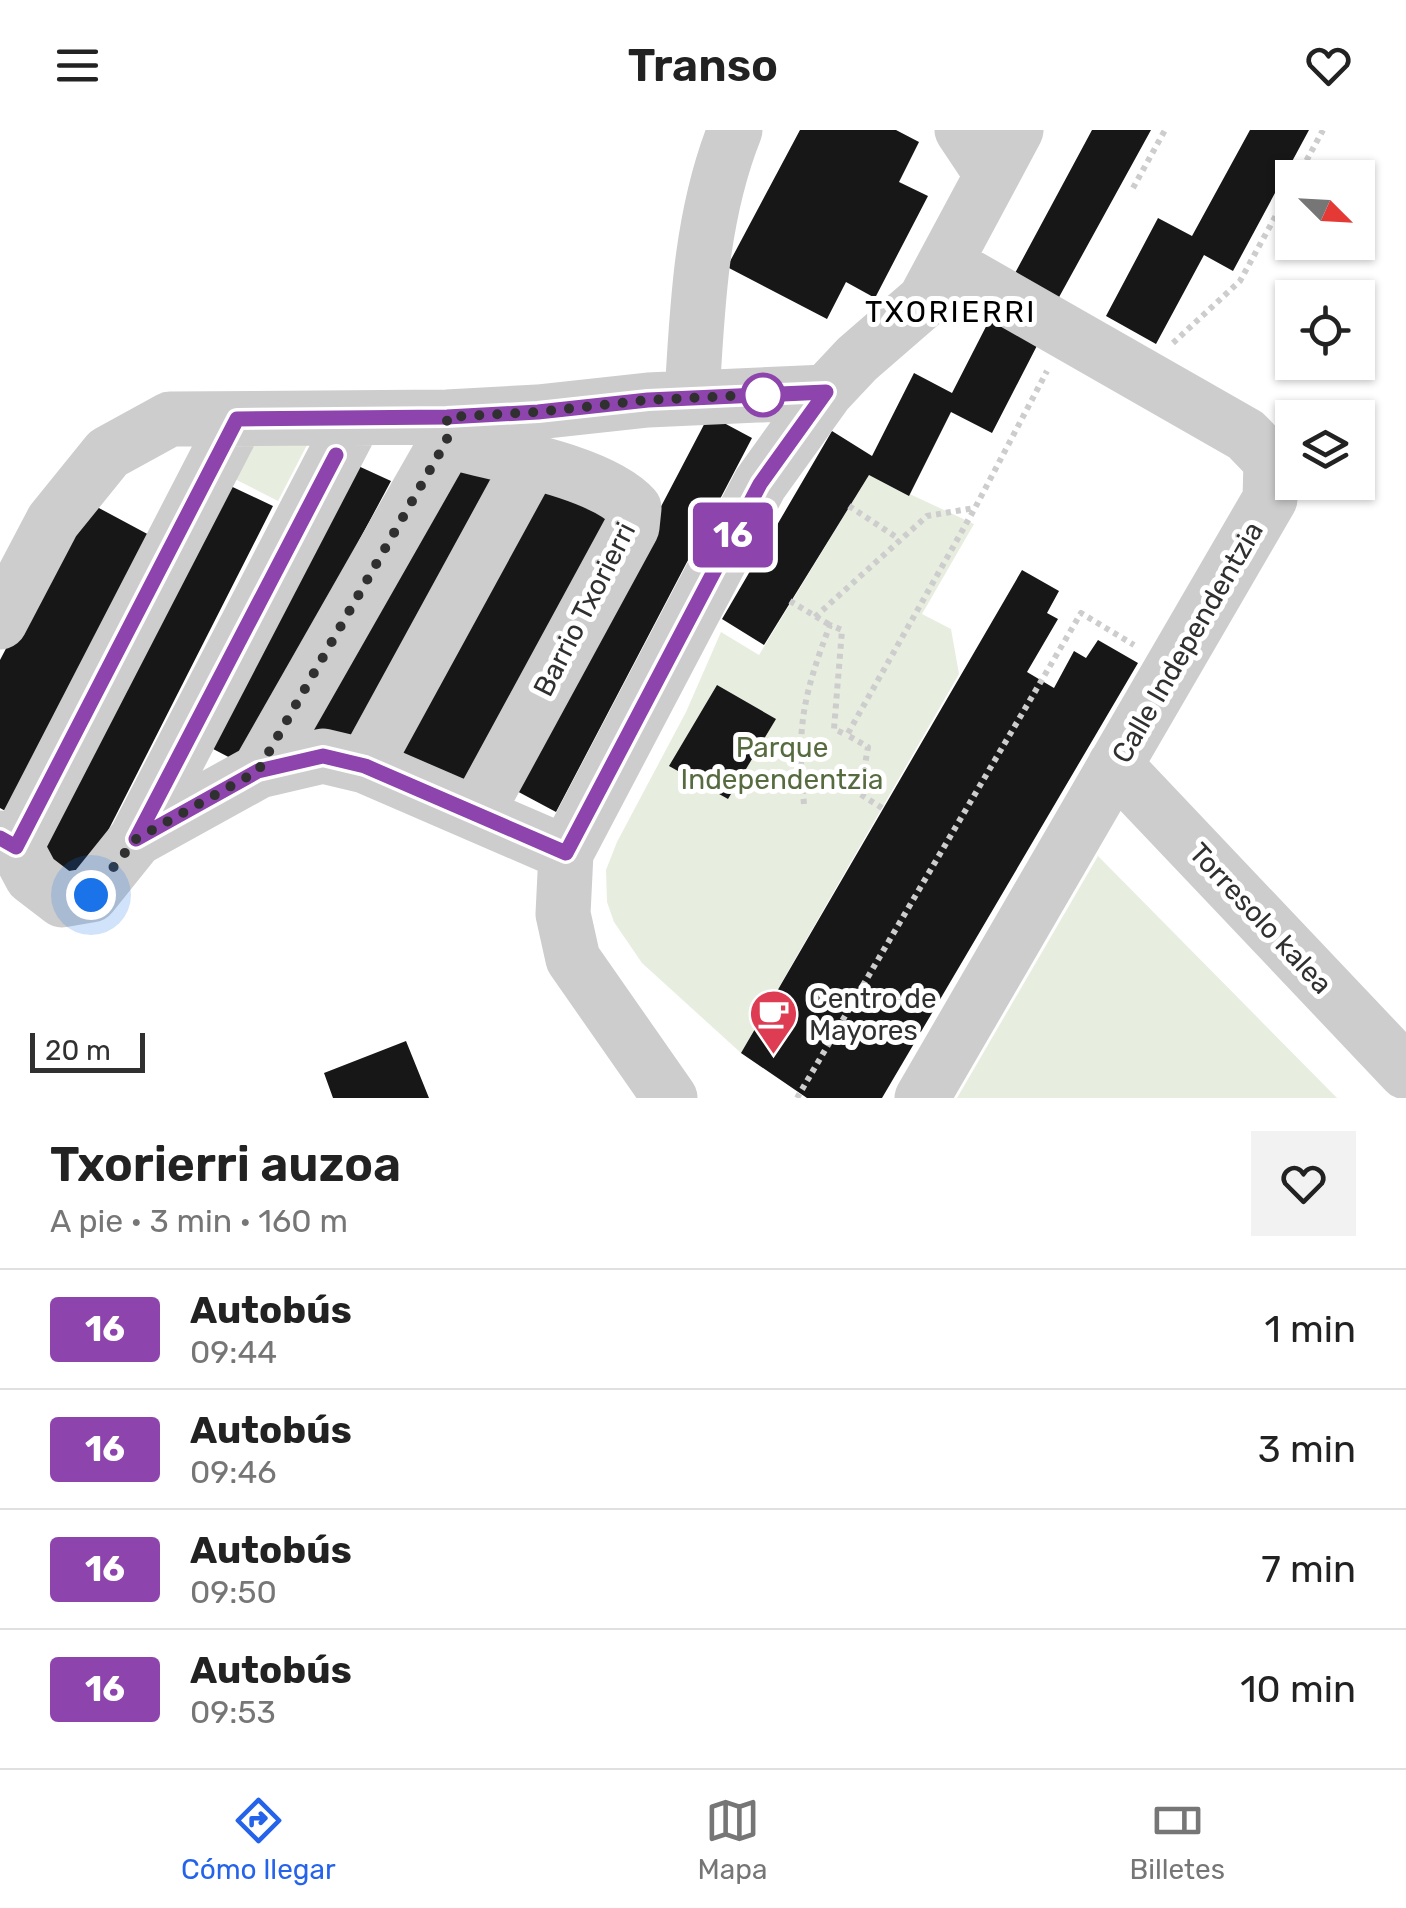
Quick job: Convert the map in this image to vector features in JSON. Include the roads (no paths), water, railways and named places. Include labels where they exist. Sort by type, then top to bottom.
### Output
[{"type":"street","points":[[692,398],[698,282],[722,163],[736,130]]},
{"type":"street","points":[[670,1098],[573,959],[563,914],[566,853],[760,484],[826,392],[856,359],[926,300],[1004,152],[962,130]]},
{"type":"street","name":"Calle Independentzia","points":[[922,1098],[1270,499],[1271,460],[1246,435],[945,264]]},
{"type":"street","name":"Barrio Txorierri","points":[[0,622],[53,520],[108,453],[170,419],[354,420],[447,429],[692,398],[826,392]]},
{"type":"street","points":[[237,419],[8,843],[32,877],[62,900],[91,895],[136,839],[354,420]]},
{"type":"street","points":[[258,771],[447,429]]},
{"type":"street","name":"Barrio Txorierri","points":[[447,429],[530,464],[560,469],[622,494],[634,508],[632,527],[477,812]]},
{"type":"street","points":[[365,766],[530,464]]},
{"type":"street","points":[[136,839],[258,771],[323,756],[365,766],[566,853]]},
{"type":"street","name":"Torresolo kalea","points":[[1115,765],[1406,1072]]},
{"type":"place","name":"Centro de Mayores","points":[[774,1056]]},
{"type":"district","name":"TXORIERRI","points":[[951,312]]},
{"type":"park label","name":"Parque Independentzia","points":[[782,763]]}]
